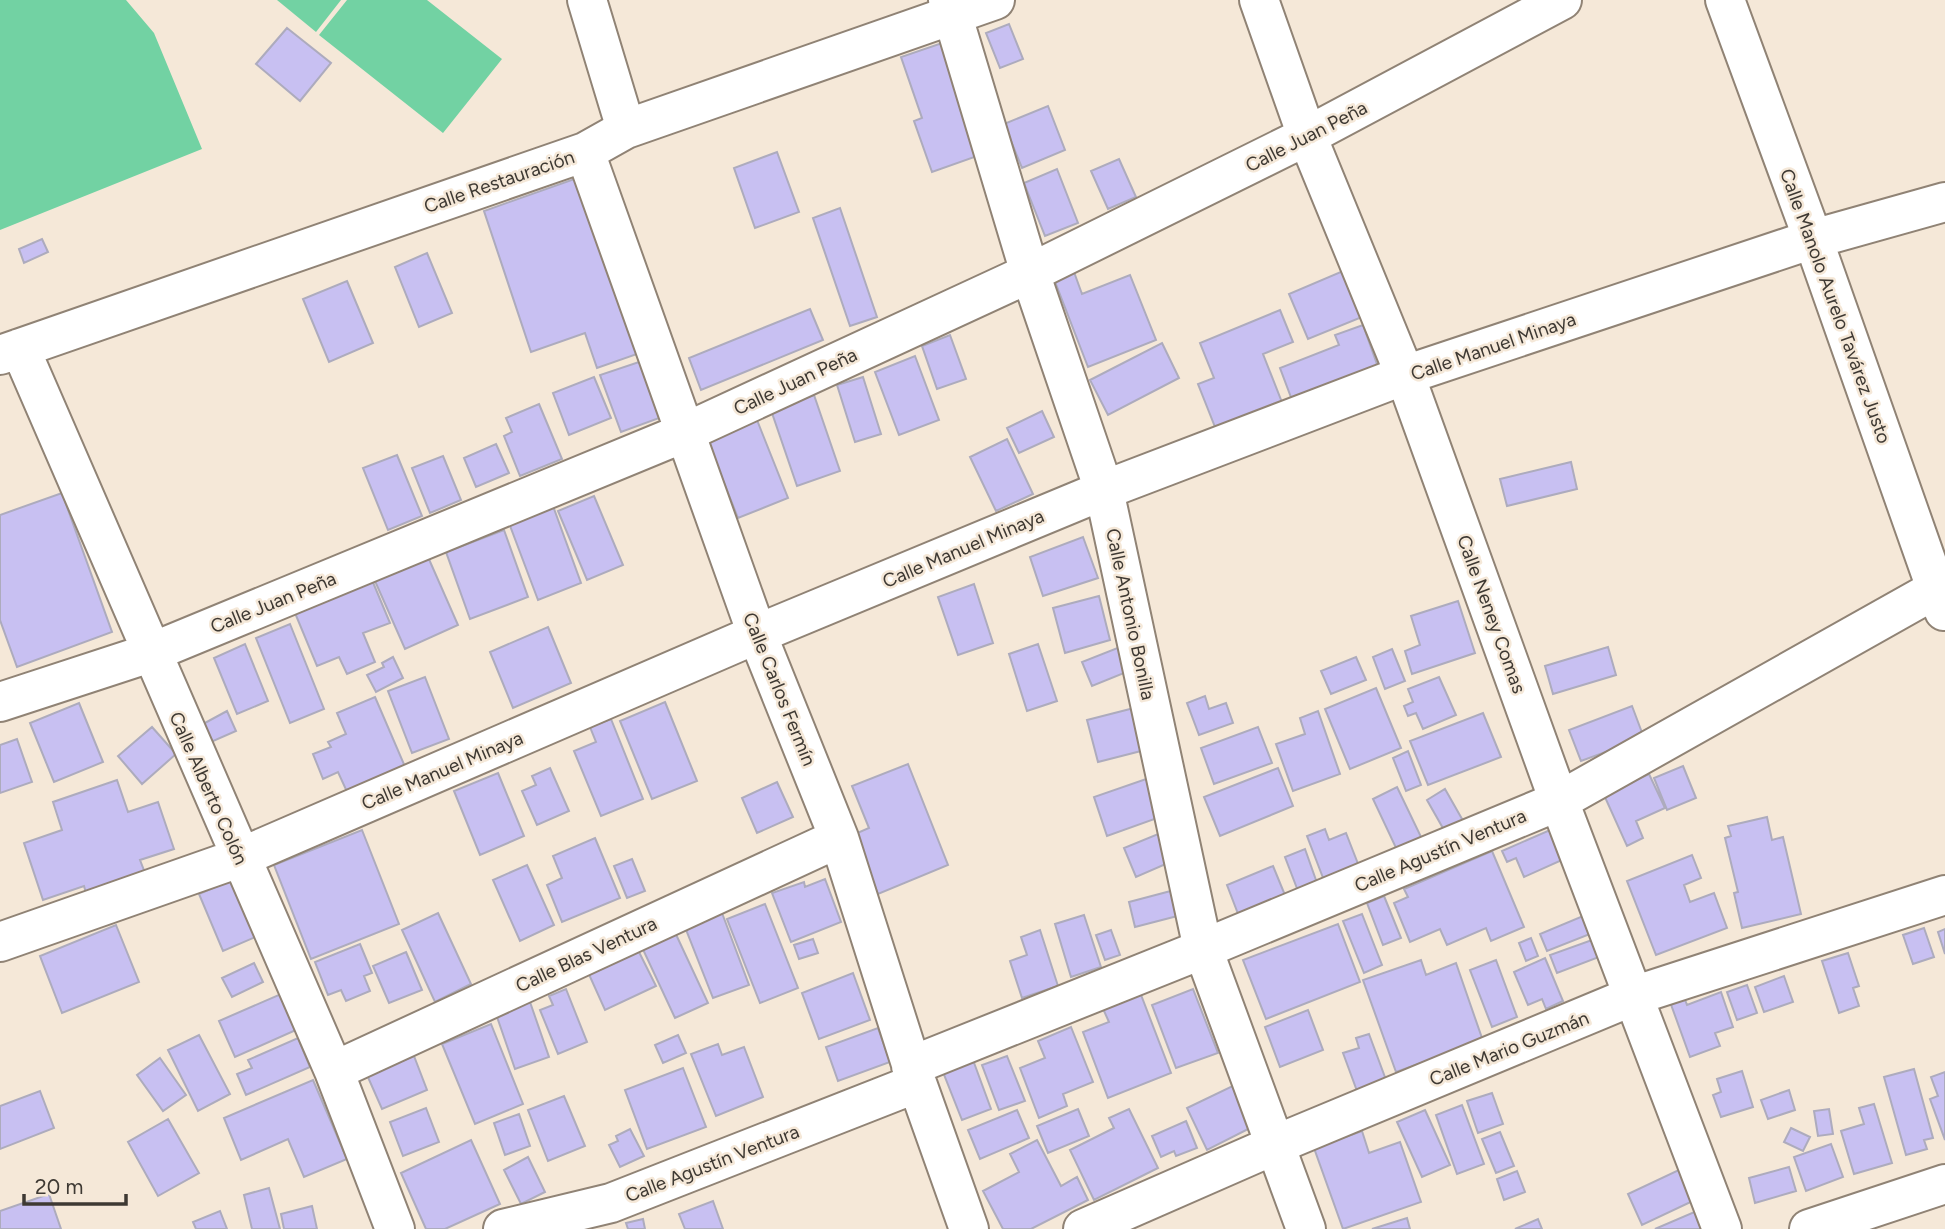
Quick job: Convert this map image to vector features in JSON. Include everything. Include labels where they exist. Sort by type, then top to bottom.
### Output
[{"type":"street","points":[[587,0],[626,129]]},
{"type":"street","name":"Calle Restauración","points":[[10,351],[584,152],[626,129],[951,7],[995,0]]},
{"type":"street","name":"Calle Neney Comas","points":[[1259,0],[1307,136],[1405,375],[1559,801],[1722,1229]]},
{"type":"street","name":"Calle Juan Peña","points":[[0,702],[150,653],[686,432],[1030,273],[1307,136],[1562,0]]},
{"type":"street","name":"Calle Manolo Aurelo Tavárez Justo","points":[[1725,0],[1942,595]]},
{"type":"street","name":"Calle Antonio Bonilla","points":[[951,7],[1030,273],[1104,490],[1203,949],[1277,1144],[1306,1229]]},
{"type":"street","name":"Calle Carlos Fermín","points":[[584,152],[757,634],[839,838],[914,1074],[969,1229]]},
{"type":"street","name":"Calle Manuel Minaya","points":[[0,942],[239,858],[757,634],[1104,490],[1405,375],[1814,239],[1945,202]]},
{"type":"street","name":"Calle Alberto Colón","points":[[10,351],[150,653],[334,1071],[395,1229]]},
{"type":"street","name":"Calle Agustín Ventura","points":[[503,1229],[611,1203],[1203,949],[1559,801],[1942,595]]},
{"type":"street","name":"Calle Blas Ventura","points":[[334,1071],[839,838]]},
{"type":"street","name":"Calle Mario Guzmán","points":[[1083,1229],[1277,1144],[1633,996],[1945,895]]},
{"type":"street","points":[[1809,1229],[1945,1184]]},
{"type":"green space","points":[[0,0],[126,0],[154,33],[202,149],[0,230]]},
{"type":"green space","points":[[277,0],[341,0],[316,32]]},
{"type":"green space","points":[[347,0],[427,0],[502,59],[443,133],[319,35]]},
{"type":"building","points":[[1009,24],[1023,59],[1000,68],[986,33]]},
{"type":"building","points":[[287,28],[331,63],[300,101],[256,64]]},
{"type":"building","points":[[945,42],[983,154],[932,172],[914,121],[922,118],[901,57]]},
{"type":"building","points":[[1048,106],[1065,150],[1022,168],[1004,124]]},
{"type":"building","points":[[777,152],[799,212],[755,228],[734,168]]},
{"type":"building","points":[[1119,159],[1136,197],[1108,209],[1091,171]]},
{"type":"building","points":[[1057,169],[1078,223],[1045,236],[1024,183]]},
{"type":"building","points":[[580,177],[640,353],[597,368],[585,333],[531,352],[484,211]]},
{"type":"building","points":[[840,208],[877,317],[850,326],[813,218]]},
{"type":"building","points":[[42,239],[48,252],[24,263],[19,249]]},
{"type":"building","points":[[427,253],[452,313],[419,327],[395,267]]},
{"type":"building","points":[[1343,271],[1362,317],[1308,339],[1289,294]]},
{"type":"building","points":[[1074,272],[1082,294],[1130,275],[1156,340],[1088,367],[1054,279]]},
{"type":"building","points":[[347,281],[373,343],[329,362],[303,299]]},
{"type":"building","points":[[810,309],[823,340],[701,390],[689,358]]},
{"type":"building","points":[[1280,310],[1293,342],[1263,354],[1283,405],[1217,432],[1198,384],[1214,378],[1200,343]]},
{"type":"building","points":[[1363,325],[1378,367],[1292,400],[1280,368],[1339,345],[1335,335]]},
{"type":"building","points":[[950,335],[966,379],[937,389],[922,346]]},
{"type":"building","points":[[1162,343],[1179,378],[1108,415],[1090,380]]},
{"type":"building","points":[[915,356],[939,420],[899,435],[875,372]]},
{"type":"building","points":[[642,361],[662,417],[621,432],[600,375]]},
{"type":"building","points":[[594,377],[611,418],[569,435],[553,393]]},
{"type":"building","points":[[863,377],[881,434],[855,442],[837,385]]},
{"type":"building","points":[[814,395],[840,471],[797,486],[771,410]]},
{"type":"building","points":[[539,404],[562,459],[520,476],[504,436],[512,432],[506,418]]},
{"type":"building","points":[[1042,411],[1054,437],[1019,453],[1007,428]]},
{"type":"building","points":[[755,415],[788,498],[738,518],[705,435]]},
{"type":"building","points":[[1007,439],[1033,494],[996,511],[970,457]]},
{"type":"building","points":[[496,444],[509,473],[476,487],[464,458]]},
{"type":"building","points":[[397,455],[422,516],[388,530],[363,468]]},
{"type":"building","points":[[443,456],[461,500],[430,513],[412,468]]},
{"type":"building","points":[[1571,462],[1577,489],[1507,506],[1500,479]]},
{"type":"building","points":[[62,493],[112,632],[17,667],[0,620],[0,515]]},
{"type":"building","points":[[594,496],[623,565],[587,580],[558,511]]},
{"type":"building","points":[[553,506],[581,583],[538,600],[509,523]]},
{"type":"building","points":[[504,530],[528,597],[470,619],[446,552]]},
{"type":"building","points":[[1083,537],[1098,578],[1043,596],[1030,557]]},
{"type":"building","points":[[428,557],[458,625],[405,649],[375,581]]},
{"type":"building","points":[[372,580],[390,623],[363,633],[375,662],[347,674],[339,657],[317,666],[295,613]]},
{"type":"building","points":[[974,584],[993,643],[958,655],[938,597]]},
{"type":"building","points":[[1099,596],[1110,640],[1065,653],[1053,608]]},
{"type":"building","points":[[1458,601],[1475,653],[1412,674],[1405,651],[1420,645],[1411,616]]},
{"type":"building","points":[[290,624],[324,709],[290,723],[256,638]]},
{"type":"building","points":[[548,627],[571,683],[513,708],[490,652]]},
{"type":"building","points":[[245,644],[268,701],[237,714],[214,658]]},
{"type":"building","points":[[1038,644],[1057,701],[1027,711],[1009,654]]},
{"type":"building","points":[[1120,647],[1129,671],[1092,686],[1082,662]]},
{"type":"building","points":[[1608,647],[1616,675],[1553,694],[1545,666]]},
{"type":"building","points":[[1392,649],[1405,681],[1385,689],[1373,657]]},
{"type":"building","points":[[393,657],[403,678],[376,692],[367,675],[384,667],[382,663]]},
{"type":"building","points":[[1356,657],[1366,680],[1331,694],[1321,671]]},
{"type":"building","points":[[425,677],[449,739],[412,753],[388,691]]},
{"type":"building","points":[[1439,677],[1456,715],[1423,729],[1416,713],[1408,716],[1404,706],[1413,702],[1408,689]]},
{"type":"building","points":[[1376,688],[1401,748],[1350,769],[1325,709]]},
{"type":"building","points":[[1205,696],[1209,709],[1226,703],[1233,723],[1199,735],[1187,703]]},
{"type":"building","points":[[375,697],[406,769],[348,794],[338,772],[323,779],[313,754],[331,747],[328,742],[346,734],[337,713]]},
{"type":"building","points":[[665,702],[697,781],[652,799],[620,721]]},
{"type":"building","points":[[79,703],[103,762],[54,782],[30,723]]},
{"type":"building","points":[[1632,706],[1644,738],[1581,761],[1569,730]]},
{"type":"building","points":[[1134,708],[1145,750],[1098,762],[1087,720]]},
{"type":"building","points":[[227,711],[236,731],[211,742],[203,724]]},
{"type":"building","points":[[1318,711],[1340,774],[1293,791],[1276,744],[1305,734],[1300,718]]},
{"type":"building","points":[[1483,713],[1501,757],[1428,785],[1410,741]]},
{"type":"building","points":[[611,719],[643,799],[601,816],[574,751],[596,742],[590,727]]},
{"type":"building","points":[[152,727],[176,754],[142,784],[118,756]]},
{"type":"building","points":[[1258,727],[1272,763],[1214,784],[1201,748]]},
{"type":"building","points":[[17,739],[32,782],[0,793],[0,745]]},
{"type":"building","points":[[1408,751],[1421,785],[1406,791],[1393,758]]},
{"type":"building","points":[[908,764],[948,865],[878,894],[855,834],[869,828],[852,786]]},
{"type":"building","points":[[1683,766],[1696,798],[1667,810],[1654,778]]},
{"type":"building","points":[[550,768],[569,811],[537,825],[522,791],[536,785],[532,776]]},
{"type":"building","points":[[1278,768],[1293,806],[1220,836],[1204,797]]},
{"type":"building","points":[[498,773],[524,836],[480,855],[454,791]]},
{"type":"building","points":[[1649,774],[1665,808],[1636,821],[1643,838],[1627,846],[1604,795]]},
{"type":"building","points":[[1149,778],[1163,816],[1107,836],[1094,797]]},
{"type":"building","points":[[117,780],[128,812],[158,802],[174,849],[140,860],[145,873],[86,893],[84,886],[43,900],[24,843],[62,830],[53,802]]},
{"type":"building","points":[[777,782],[793,817],[757,833],[742,798]]},
{"type":"building","points":[[1397,787],[1422,839],[1397,850],[1373,799]]},
{"type":"building","points":[[1445,789],[1466,826],[1448,837],[1427,800]]},
{"type":"building","points":[[1767,817],[1772,840],[1783,837],[1801,914],[1742,928],[1734,893],[1738,892],[1725,838],[1731,836],[1728,826]]},
{"type":"building","points":[[1325,829],[1329,840],[1346,833],[1360,869],[1325,883],[1307,836]]},
{"type":"building","points":[[362,830],[399,924],[311,959],[274,865]]},
{"type":"building","points":[[1550,830],[1562,860],[1524,877],[1516,858],[1507,862],[1502,851]]},
{"type":"building","points":[[1163,832],[1175,860],[1136,877],[1124,848]]},
{"type":"building","points":[[595,838],[620,898],[562,922],[547,885],[562,878],[553,856]]},
{"type":"building","points":[[1305,849],[1317,883],[1298,891],[1285,857]]},
{"type":"building","points":[[1492,851],[1524,927],[1491,941],[1486,928],[1447,945],[1440,929],[1410,942],[1394,903],[1408,897],[1404,889]]},
{"type":"building","points":[[1692,855],[1701,878],[1684,885],[1690,902],[1714,893],[1727,928],[1656,955],[1627,881]]},
{"type":"building","points":[[632,859],[645,891],[627,898],[614,866]]},
{"type":"building","points":[[527,865],[554,925],[520,941],[493,880]]},
{"type":"building","points":[[1273,866],[1287,900],[1240,919],[1227,885]]},
{"type":"building","points":[[236,878],[260,935],[223,951],[199,894]]},
{"type":"building","points":[[825,879],[841,922],[791,942],[772,893],[804,882],[805,887]]},
{"type":"building","points":[[1182,888],[1189,913],[1135,927],[1129,902]]},
{"type":"building","points":[[1384,896],[1401,938],[1383,945],[1367,903]]},
{"type":"building","points":[[765,904],[798,988],[760,1003],[727,919]]},
{"type":"building","points":[[438,913],[471,984],[435,1002],[402,930]]},
{"type":"building","points":[[722,913],[749,985],[713,998],[685,927]]},
{"type":"building","points":[[1362,914],[1382,965],[1364,973],[1343,921]]},
{"type":"building","points":[[1084,915],[1101,967],[1071,977],[1055,924]]},
{"type":"building","points":[[1583,916],[1590,934],[1547,951],[1540,934]]},
{"type":"building","points":[[1338,924],[1360,982],[1266,1019],[1243,960]]},
{"type":"building","points":[[116,925],[139,982],[62,1013],[40,956]]},
{"type":"building","points":[[673,928],[708,1003],[675,1018],[640,943]]},
{"type":"building","points":[[1924,928],[1934,957],[1913,964],[1903,935]]},
{"type":"building","points":[[1945,929],[1945,954],[1938,932]]},
{"type":"building","points":[[1040,930],[1058,986],[1022,998],[1010,961],[1027,955],[1021,937]]},
{"type":"building","points":[[1111,930],[1120,955],[1105,960],[1096,935]]},
{"type":"building","points":[[1531,938],[1538,956],[1526,961],[1519,943]]},
{"type":"building","points":[[813,939],[818,953],[799,959],[794,945]]},
{"type":"building","points":[[1592,940],[1599,957],[1557,973],[1550,955]]},
{"type":"building","points":[[360,944],[372,973],[364,976],[370,991],[346,1001],[341,990],[328,995],[315,962]]},
{"type":"building","points":[[636,946],[656,986],[605,1010],[587,970]]},
{"type":"building","points":[[406,952],[422,990],[389,1003],[373,966]]},
{"type":"building","points":[[1848,953],[1859,986],[1853,988],[1859,1006],[1839,1013],[1822,961]]},
{"type":"building","points":[[1545,958],[1563,1001],[1546,1009],[1542,999],[1528,1005],[1514,972]]},
{"type":"building","points":[[1421,960],[1426,975],[1456,963],[1483,1041],[1396,1072],[1363,980]]},
{"type":"building","points":[[1496,960],[1517,1017],[1492,1027],[1470,970]]},
{"type":"building","points":[[254,963],[263,982],[232,997],[222,978]]},
{"type":"building","points":[[853,973],[870,1020],[819,1039],[802,993]]},
{"type":"building","points":[[1784,976],[1793,1002],[1764,1012],[1755,987]]},
{"type":"building","points":[[1747,985],[1757,1013],[1737,1020],[1727,992]]},
{"type":"building","points":[[1138,987],[1171,1073],[1108,1098],[1083,1032],[1109,1022],[1100,1002]]},
{"type":"building","points":[[566,989],[587,1042],[558,1054],[540,1010],[553,1005],[549,996]]},
{"type":"building","points":[[1193,989],[1218,1053],[1176,1068],[1152,1005]]},
{"type":"building","points":[[1721,992],[1733,1027],[1715,1033],[1720,1046],[1690,1057],[1669,999],[1683,994],[1687,1005]]},
{"type":"building","points":[[281,994],[296,1030],[235,1057],[219,1021]]},
{"type":"building","points":[[530,1002],[549,1057],[515,1069],[496,1014]]},
{"type":"building","points":[[1308,1010],[1323,1050],[1280,1067],[1265,1027]]},
{"type":"building","points":[[491,1024],[523,1104],[475,1124],[442,1044]]},
{"type":"building","points":[[1071,1027],[1093,1082],[1063,1094],[1067,1106],[1039,1118],[1020,1068],[1045,1058],[1038,1041]]},
{"type":"building","points":[[878,1028],[890,1062],[838,1081],[826,1047]]},
{"type":"building","points":[[1369,1034],[1386,1080],[1357,1091],[1343,1053],[1359,1048],[1356,1038]]},
{"type":"building","points":[[199,1035],[230,1094],[198,1111],[168,1050]]},
{"type":"building","points":[[678,1035],[686,1053],[663,1063],[655,1045]]},
{"type":"building","points":[[298,1038],[310,1067],[246,1095],[237,1074],[252,1068],[248,1060]]},
{"type":"building","points":[[718,1044],[722,1055],[744,1047],[763,1097],[716,1116],[691,1054]]},
{"type":"building","points":[[414,1056],[427,1090],[382,1109],[367,1075]]},
{"type":"building","points":[[1007,1056],[1025,1101],[999,1110],[982,1065]]},
{"type":"building","points":[[160,1058],[186,1095],[163,1111],[137,1075]]},
{"type":"building","points":[[973,1060],[991,1109],[962,1120],[943,1072]]},
{"type":"building","points":[[683,1068],[706,1127],[647,1149],[625,1090]]},
{"type":"building","points":[[1914,1069],[1933,1138],[1924,1140],[1927,1149],[1906,1155],[1884,1077]]},
{"type":"building","points":[[1742,1071],[1753,1107],[1721,1117],[1713,1095],[1721,1092],[1717,1079]]},
{"type":"building","points":[[1945,1072],[1945,1140],[1930,1099],[1938,1096],[1931,1077]]},
{"type":"building","points":[[313,1080],[347,1159],[304,1177],[288,1139],[241,1160],[224,1118]]},
{"type":"building","points":[[1243,1081],[1262,1122],[1207,1150],[1187,1108]]},
{"type":"building","points":[[1789,1090],[1795,1110],[1768,1119],[1761,1100]]},
{"type":"building","points":[[40,1091],[54,1128],[0,1149],[0,1106]]},
{"type":"building","points":[[1492,1093],[1503,1124],[1478,1133],[1467,1101]]},
{"type":"building","points":[[564,1096],[585,1146],[548,1161],[528,1110]]},
{"type":"building","points":[[1874,1104],[1892,1163],[1854,1174],[1841,1131],[1864,1124],[1859,1108]]},
{"type":"building","points":[[1462,1105],[1484,1164],[1457,1174],[1436,1115]]},
{"type":"building","points":[[426,1108],[439,1142],[403,1156],[390,1122]]},
{"type":"building","points":[[1078,1109],[1089,1136],[1048,1153],[1037,1126]]},
{"type":"building","points":[[1129,1109],[1158,1168],[1094,1200],[1070,1150],[1114,1128],[1109,1118]]},
{"type":"building","points":[[1829,1109],[1833,1134],[1818,1136],[1814,1111]]},
{"type":"building","points":[[1017,1110],[1029,1138],[980,1159],[968,1130]]},
{"type":"building","points":[[1425,1110],[1450,1165],[1422,1177],[1397,1122]]},
{"type":"building","points":[[519,1114],[530,1146],[505,1155],[494,1123]]},
{"type":"building","points":[[168,1119],[199,1173],[158,1196],[128,1142]]},
{"type":"building","points":[[1186,1121],[1197,1148],[1176,1156],[1174,1151],[1161,1157],[1152,1136]]},
{"type":"building","points":[[1791,1128],[1810,1137],[1803,1151],[1784,1142]]},
{"type":"building","points":[[630,1129],[644,1156],[620,1167],[609,1145],[618,1141],[616,1136]]},
{"type":"building","points":[[1362,1131],[1369,1153],[1400,1142],[1421,1202],[1343,1229],[1314,1148]]},
{"type":"building","points":[[1500,1132],[1514,1166],[1496,1173],[1482,1139]]},
{"type":"building","points":[[471,1140],[500,1204],[445,1229],[426,1229],[401,1173]]},
{"type":"building","points":[[1037,1140],[1061,1186],[1077,1177],[1088,1200],[1031,1229],[1003,1229],[983,1191],[1019,1172],[1010,1154]]},
{"type":"building","points":[[1831,1144],[1843,1177],[1806,1191],[1794,1157]]},
{"type":"building","points":[[528,1157],[545,1192],[521,1204],[504,1170]]},
{"type":"building","points":[[1789,1167],[1796,1191],[1755,1203],[1749,1178]]},
{"type":"building","points":[[1683,1168],[1697,1199],[1642,1225],[1628,1194]]},
{"type":"building","points":[[1517,1171],[1525,1192],[1504,1200],[1497,1179]]},
{"type":"building","points":[[269,1188],[280,1229],[252,1229],[244,1195]]},
{"type":"building","points":[[49,1194],[61,1229],[0,1229],[0,1211]]},
{"type":"building","points":[[713,1201],[723,1229],[685,1229],[679,1214]]},
{"type":"building","points":[[312,1206],[317,1229],[284,1229],[281,1214]]},
{"type":"building","points":[[1699,1210],[1707,1229],[1655,1229]]},
{"type":"building","points":[[220,1211],[227,1229],[196,1229],[193,1222]]},
{"type":"building","points":[[1407,1218],[1410,1229],[1372,1229]]},
{"type":"building","points":[[643,1219],[645,1229],[628,1229],[626,1223]]},
{"type":"building","points":[[1538,1219],[1542,1229],[1515,1229]]}]
